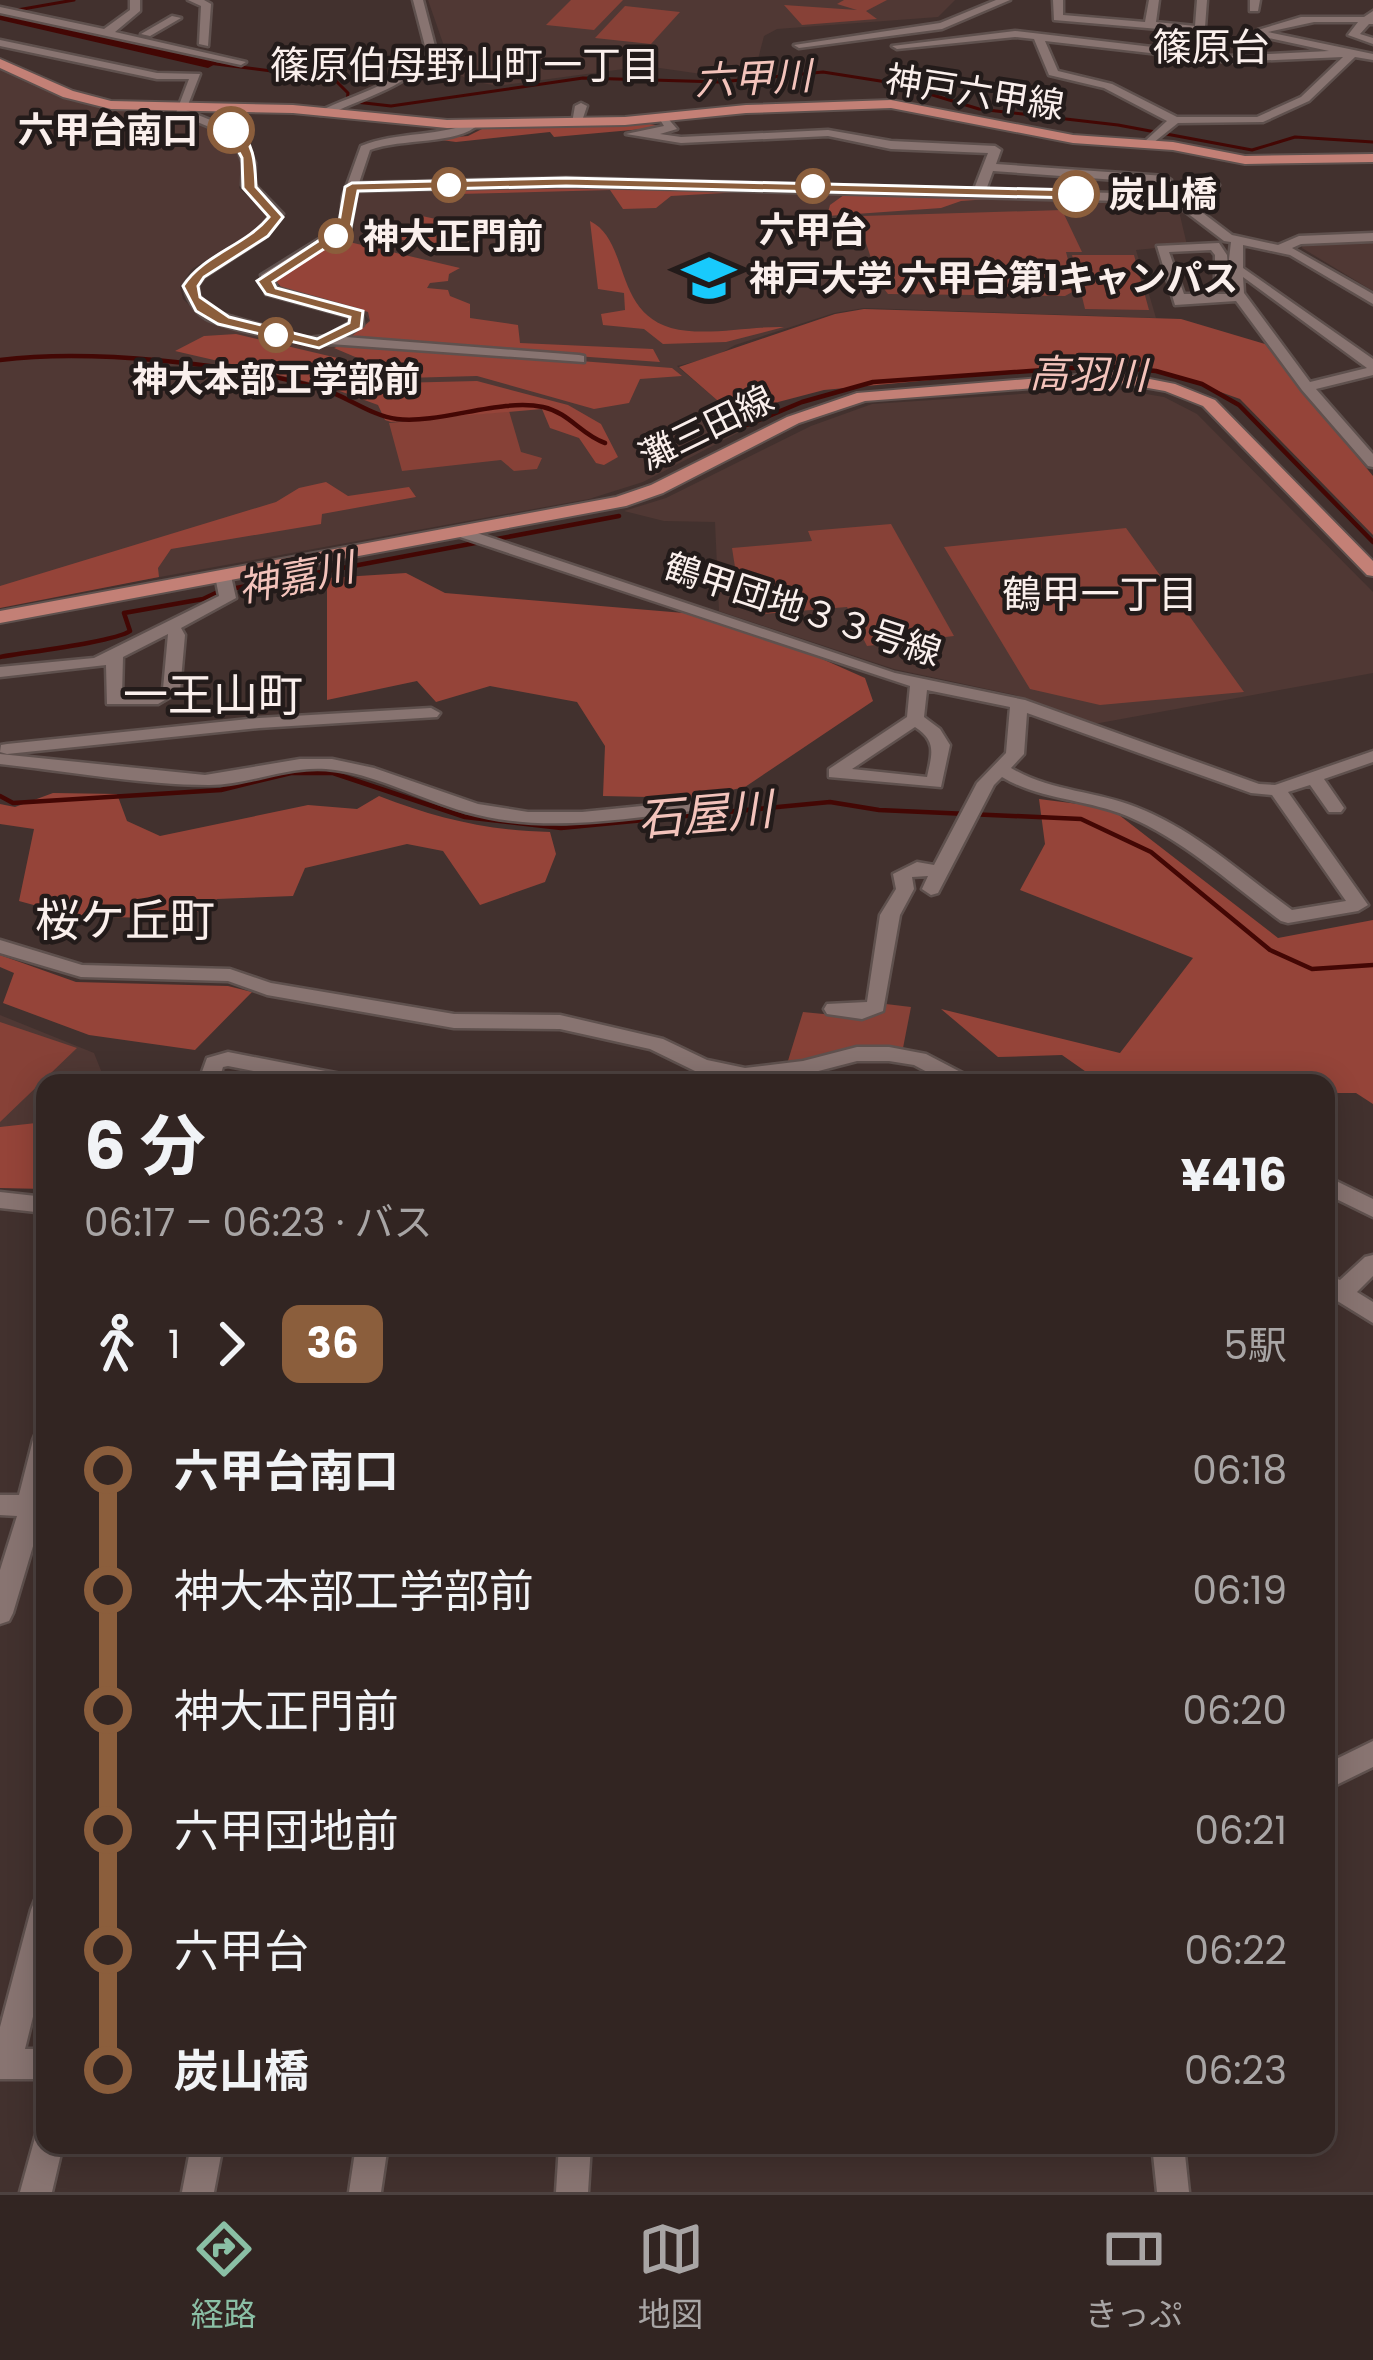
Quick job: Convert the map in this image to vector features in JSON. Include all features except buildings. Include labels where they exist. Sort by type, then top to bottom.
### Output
[{"type":"main road","name":"神戸六甲線","points":[[0,63],[101,104],[330,110],[473,124],[579,114],[665,118],[746,109],[891,104],[1073,139],[1150,141],[1254,161],[1373,158]]},
{"type":"main road","name":"灘三田線","points":[[0,617],[225,586],[620,502],[657,489],[793,420],[863,396],[1114,377],[1169,387],[1209,403],[1373,571]]},
{"type":"street","points":[[330,110],[412,73],[425,62],[431,50],[418,0]]},
{"type":"street","points":[[799,45],[942,26],[1005,0]]},
{"type":"street","points":[[1058,0],[1058,19],[1199,29]]},
{"type":"street","points":[[1101,22],[1105,0]]},
{"type":"street","points":[[1150,26],[1154,0]]},
{"type":"street","points":[[1199,56],[1202,0]]},
{"type":"street","points":[[200,2],[204,44]]},
{"type":"street","points":[[110,31],[136,3],[172,15],[146,34]]},
{"type":"street","points":[[988,8],[1009,24]]},
{"type":"street","points":[[4,13],[110,31],[241,62],[232,45],[110,31]]},
{"type":"street","points":[[4,13],[195,69],[180,107],[187,116],[238,135],[250,163],[248,185],[277,214],[263,233],[198,274],[190,286],[201,308],[224,320],[307,342],[579,359]]},
{"type":"street","points":[[1371,18],[1325,16],[1263,29],[1271,38],[1373,61]]},
{"type":"street","points":[[1371,18],[1353,35],[1373,41]]},
{"type":"street","points":[[894,32],[903,46],[1038,36],[1199,56],[1345,56]]},
{"type":"street","points":[[1038,36],[1053,73],[1108,86],[1170,122],[1259,120],[1305,99],[1345,56]]},
{"type":"street","points":[[944,41],[949,58]]},
{"type":"street","points":[[0,43],[157,76],[196,76]]},
{"type":"street","points":[[98,61],[124,50]]},
{"type":"street","points":[[665,118],[671,128],[632,134],[695,140],[828,134],[891,145],[995,150],[980,190]]},
{"type":"street","points":[[1150,141],[1170,122]]},
{"type":"street","points":[[330,340],[356,325],[357,314],[271,291],[265,281],[347,226],[352,187],[368,146],[400,137],[465,131],[473,124]]},
{"type":"street","points":[[990,167],[1165,180],[1163,191]]},
{"type":"street","points":[[352,187],[566,182],[1160,198],[1193,210],[1221,234],[1280,248],[1306,260],[1373,300]]},
{"type":"street","points":[[1193,210],[1213,185]]},
{"type":"street","points":[[1280,248],[1299,240],[1373,237]]},
{"type":"street","points":[[1236,298],[1237,240]]},
{"type":"street","points":[[1236,298],[1179,300],[1161,249],[1214,246],[1221,255],[1222,284],[1236,298],[1373,463]]},
{"type":"street","points":[[1306,260],[1303,266],[1373,316]]},
{"type":"street","points":[[1234,269],[1246,273],[1373,368]]},
{"type":"street","points":[[1307,387],[1373,368]]},
{"type":"street","name":"鶴甲団地３３号線","points":[[471,536],[919,683],[1018,704],[1237,783],[1277,790]]},
{"type":"street","points":[[0,672],[98,663],[173,628],[225,586]]},
{"type":"street","points":[[115,656],[113,700],[158,699],[171,691],[177,634],[173,628]]},
{"type":"street","points":[[915,719],[939,732],[942,740],[934,782],[835,773],[915,719],[919,683]]},
{"type":"street","points":[[834,1009],[862,1012],[876,1006],[890,915],[905,889],[902,874],[917,868],[936,880],[997,772],[1015,754],[1018,704]]},
{"type":"street","points":[[0,749],[259,723],[431,712]]},
{"type":"street","points":[[997,772],[1137,814],[1171,832],[1288,917],[1358,905],[1277,790],[1373,756]]},
{"type":"street","points":[[0,759],[206,781],[280,765],[331,764],[473,808],[550,820],[692,806]]},
{"type":"street","points":[[1314,778],[1335,808]]},
{"type":"street","points":[[0,946],[81,971],[230,975],[267,989],[454,1021],[560,1022],[656,1044],[702,1066],[736,1074]]},
{"type":"street","points":[[761,1074],[857,1054],[920,1060],[947,1074]]},
{"type":"street","points":[[211,1074],[214,1063],[228,1058],[307,1074]]},
{"type":"street","points":[[1335,1189],[1373,1209]]},
{"type":"street","points":[[0,1224],[4,1200],[36,1204]]},
{"type":"street","points":[[1335,1286],[1373,1263]]},
{"type":"street","points":[[1335,1288],[1373,1314]]},
{"type":"street","points":[[36,1470],[31,1487],[36,1499]]},
{"type":"street","points":[[0,1505],[36,1506]]},
{"type":"street","points":[[0,1612],[36,1514]]},
{"type":"street","points":[[1335,1773],[1373,1753]]},
{"type":"street","points":[[36,1943],[3,2064],[36,2064]]},
{"type":"street","points":[[36,2192],[45,2154]]},
{"type":"street","points":[[198,2192],[205,2154]]},
{"type":"street","points":[[365,2192],[371,2154]]},
{"type":"street","points":[[572,2192],[574,2154]]},
{"type":"street","points":[[1169,2154],[1173,2192]]},
{"type":"shaded area","points":[[428,0],[955,0],[938,17],[777,29],[764,36],[758,59],[715,76],[646,66],[497,86],[468,80],[438,60],[444,46]]},
{"type":"shaded area","points":[[571,0],[623,0],[594,30],[546,25]]},
{"type":"shaded area","points":[[887,0],[866,11],[877,19],[802,25],[784,5],[857,10],[837,4]]},
{"type":"shaded area","points":[[625,6],[680,12],[651,44],[595,38]]},
{"type":"shaded area","points":[[0,68],[70,101],[171,111],[232,138],[243,167],[239,188],[268,215],[259,228],[192,269],[180,286],[183,299],[201,317],[301,346],[341,343],[369,320],[359,307],[274,283],[277,276],[354,233],[355,194],[364,190],[561,185],[1157,201],[1178,207],[1187,245],[1136,250],[1156,318],[864,308],[834,313],[677,366],[749,427],[643,482],[589,499],[0,606]]},
{"type":"shaded area","points":[[665,127],[554,137],[550,132],[456,142],[434,139],[468,136],[484,128]]},
{"type":"shaded area","points":[[564,188],[779,190],[671,196],[656,208],[623,209],[610,190],[458,194],[462,190]]},
{"type":"shaded area","points":[[848,192],[988,195],[989,199],[941,208],[827,216],[830,205]]},
{"type":"shaded area","points":[[1062,210],[1082,252],[1066,252],[1076,290],[1065,296],[888,294],[879,282],[859,222],[862,216]]},
{"type":"shaded area","points":[[422,216],[468,226],[444,248],[388,237]]},
{"type":"shaded area","points":[[590,221],[603,231],[630,292],[653,319],[671,328],[698,332],[784,327],[726,342],[663,344],[644,329],[603,325],[601,314],[625,310],[624,293],[598,289]]},
{"type":"shaded area","points":[[1373,241],[1373,291],[1302,248],[1303,244]]},
{"type":"shaded area","points":[[334,242],[460,268],[449,274],[448,281],[430,283],[427,288],[448,290],[450,296],[470,304],[470,318],[518,325],[520,343],[653,349],[660,362],[347,340],[370,321],[368,312],[283,289],[274,279]]},
{"type":"shaded area","points":[[1072,255],[1134,255],[1149,310],[1085,309]]},
{"type":"shaded area","points":[[864,309],[1181,319],[1265,344],[1373,476],[1373,535],[1240,399],[1156,369],[1099,364],[824,390],[733,414],[679,367],[835,314]]},
{"type":"shaded area","points":[[236,334],[346,360],[395,383],[477,381],[568,405],[601,424],[618,457],[604,465],[596,463],[579,438],[550,428],[542,409],[391,422],[378,405],[326,386],[175,351],[204,336]]},
{"type":"shaded area","points":[[346,343],[672,368],[682,376],[640,379],[629,403],[594,409],[477,376],[405,378],[334,348]]},
{"type":"shaded area","points":[[1110,388],[1164,397],[1197,414],[1373,592],[1373,673],[1094,724],[1015,695],[894,669],[719,611],[715,522],[664,521],[624,511],[666,498],[811,426],[872,404]]},
{"type":"shaded area","points":[[509,411],[521,452],[542,458],[537,469],[514,471],[501,460],[402,471],[389,423]]},
{"type":"shaded area","points":[[326,482],[348,496],[409,487],[416,497],[322,514],[321,524],[171,549],[158,568],[159,577],[0,608],[0,586],[276,502],[299,488]]},
{"type":"shaded area","points":[[891,524],[954,636],[867,646],[847,607],[763,614],[735,567],[732,548],[812,541],[808,531]]},
{"type":"shaded area","points":[[1126,528],[1244,692],[1100,705],[1030,689],[944,547]]},
{"type":"shaded area","points":[[406,573],[445,593],[684,613],[793,646],[865,678],[873,701],[745,787],[695,798],[603,796],[605,746],[577,702],[490,686],[436,702],[417,681],[327,700],[327,578]]},
{"type":"shaded area","points":[[53,793],[117,794],[127,821],[160,836],[308,805],[357,809],[379,796],[463,822],[550,832],[556,854],[545,882],[480,905],[443,851],[407,844],[305,868],[293,896],[217,899],[186,919],[74,916],[19,901],[34,829],[0,824],[0,804],[15,807]]},
{"type":"shaded area","points":[[1039,799],[1110,808],[1278,938],[1373,920],[1373,1104],[1356,1093],[1335,1093],[1335,1074],[1089,1074],[1062,1055],[998,1057],[941,1009],[1120,1053],[1193,958],[1020,890],[1045,844]]},
{"type":"shaded area","points":[[0,955],[76,982],[228,986],[252,992],[195,1050],[89,1035],[3,1003],[14,973],[0,967]]},
{"type":"shaded area","points":[[886,1004],[911,1007],[903,1048],[860,1047],[787,1064],[803,1012],[864,1018],[883,1011]]},
{"type":"shaded area","points":[[0,1015],[94,1053],[102,1074],[36,1074],[36,1145],[0,1144]]},
{"type":"shaded area","points":[[0,1022],[77,1048],[50,1074],[36,1074],[36,1087],[0,1122]]},
{"type":"shaded area","points":[[36,1123],[36,1189],[0,1188],[0,1127]]},
{"type":"waterway","points":[[0,13],[74,0]]},
{"type":"waterway","name":"六甲川","points":[[0,15],[208,63]]},
{"type":"waterway","name":"六甲川","points":[[208,63],[334,79],[348,93],[347,101],[391,106],[583,78],[720,82],[823,72],[893,83],[979,109],[1118,125],[1252,150],[1295,137],[1373,142]]},
{"type":"waterway","name":"高羽川","points":[[0,360],[118,357],[203,365],[320,388],[397,419],[508,406],[543,407],[605,443]]},
{"type":"waterway","name":"高羽川","points":[[747,425],[802,402],[873,382],[1100,366],[1156,371],[1202,384],[1239,405],[1373,542]]},
{"type":"waterway","name":"神嘉川","points":[[0,657],[121,635],[130,631],[124,613],[203,599],[220,591],[619,516]]},
{"type":"waterway","name":"石屋川","points":[[0,796],[13,803],[221,790],[291,773],[333,773],[465,817],[561,828],[830,802],[879,810],[1081,819],[1151,852],[1270,950],[1312,969],[1373,965]]},
{"type":"bus line","name":"36","points":[[231,130],[241,138],[250,163],[249,188],[277,217],[263,233],[198,274],[190,286],[193,297],[210,315],[319,344],[356,325],[357,314],[271,291],[265,281],[345,230],[352,187],[566,182],[1076,194]]},
{"type":"place","name":"六甲台南口","points":[[231,130]]},
{"type":"place","name":"六甲台","points":[[813,186]]},
{"type":"place","name":"炭山橋","points":[[1076,194]]},
{"type":"place","name":"神大正門前","points":[[336,236]]},
{"type":"place","name":"神戸大学 六甲台第1キャンパス","points":[[709,278]]},
{"type":"place","name":"神大本部工学部前","points":[[276,335]]},
{"type":"district","name":"篠原台","points":[[1211,47]]},
{"type":"district","name":"篠原伯母野山町一丁目","points":[[465,65]]},
{"type":"district","name":"鶴甲一丁目","points":[[1100,594]]},
{"type":"district","name":"一王山町","points":[[213,695]]},
{"type":"district","name":"桜ケ丘町","points":[[125,920]]}]
